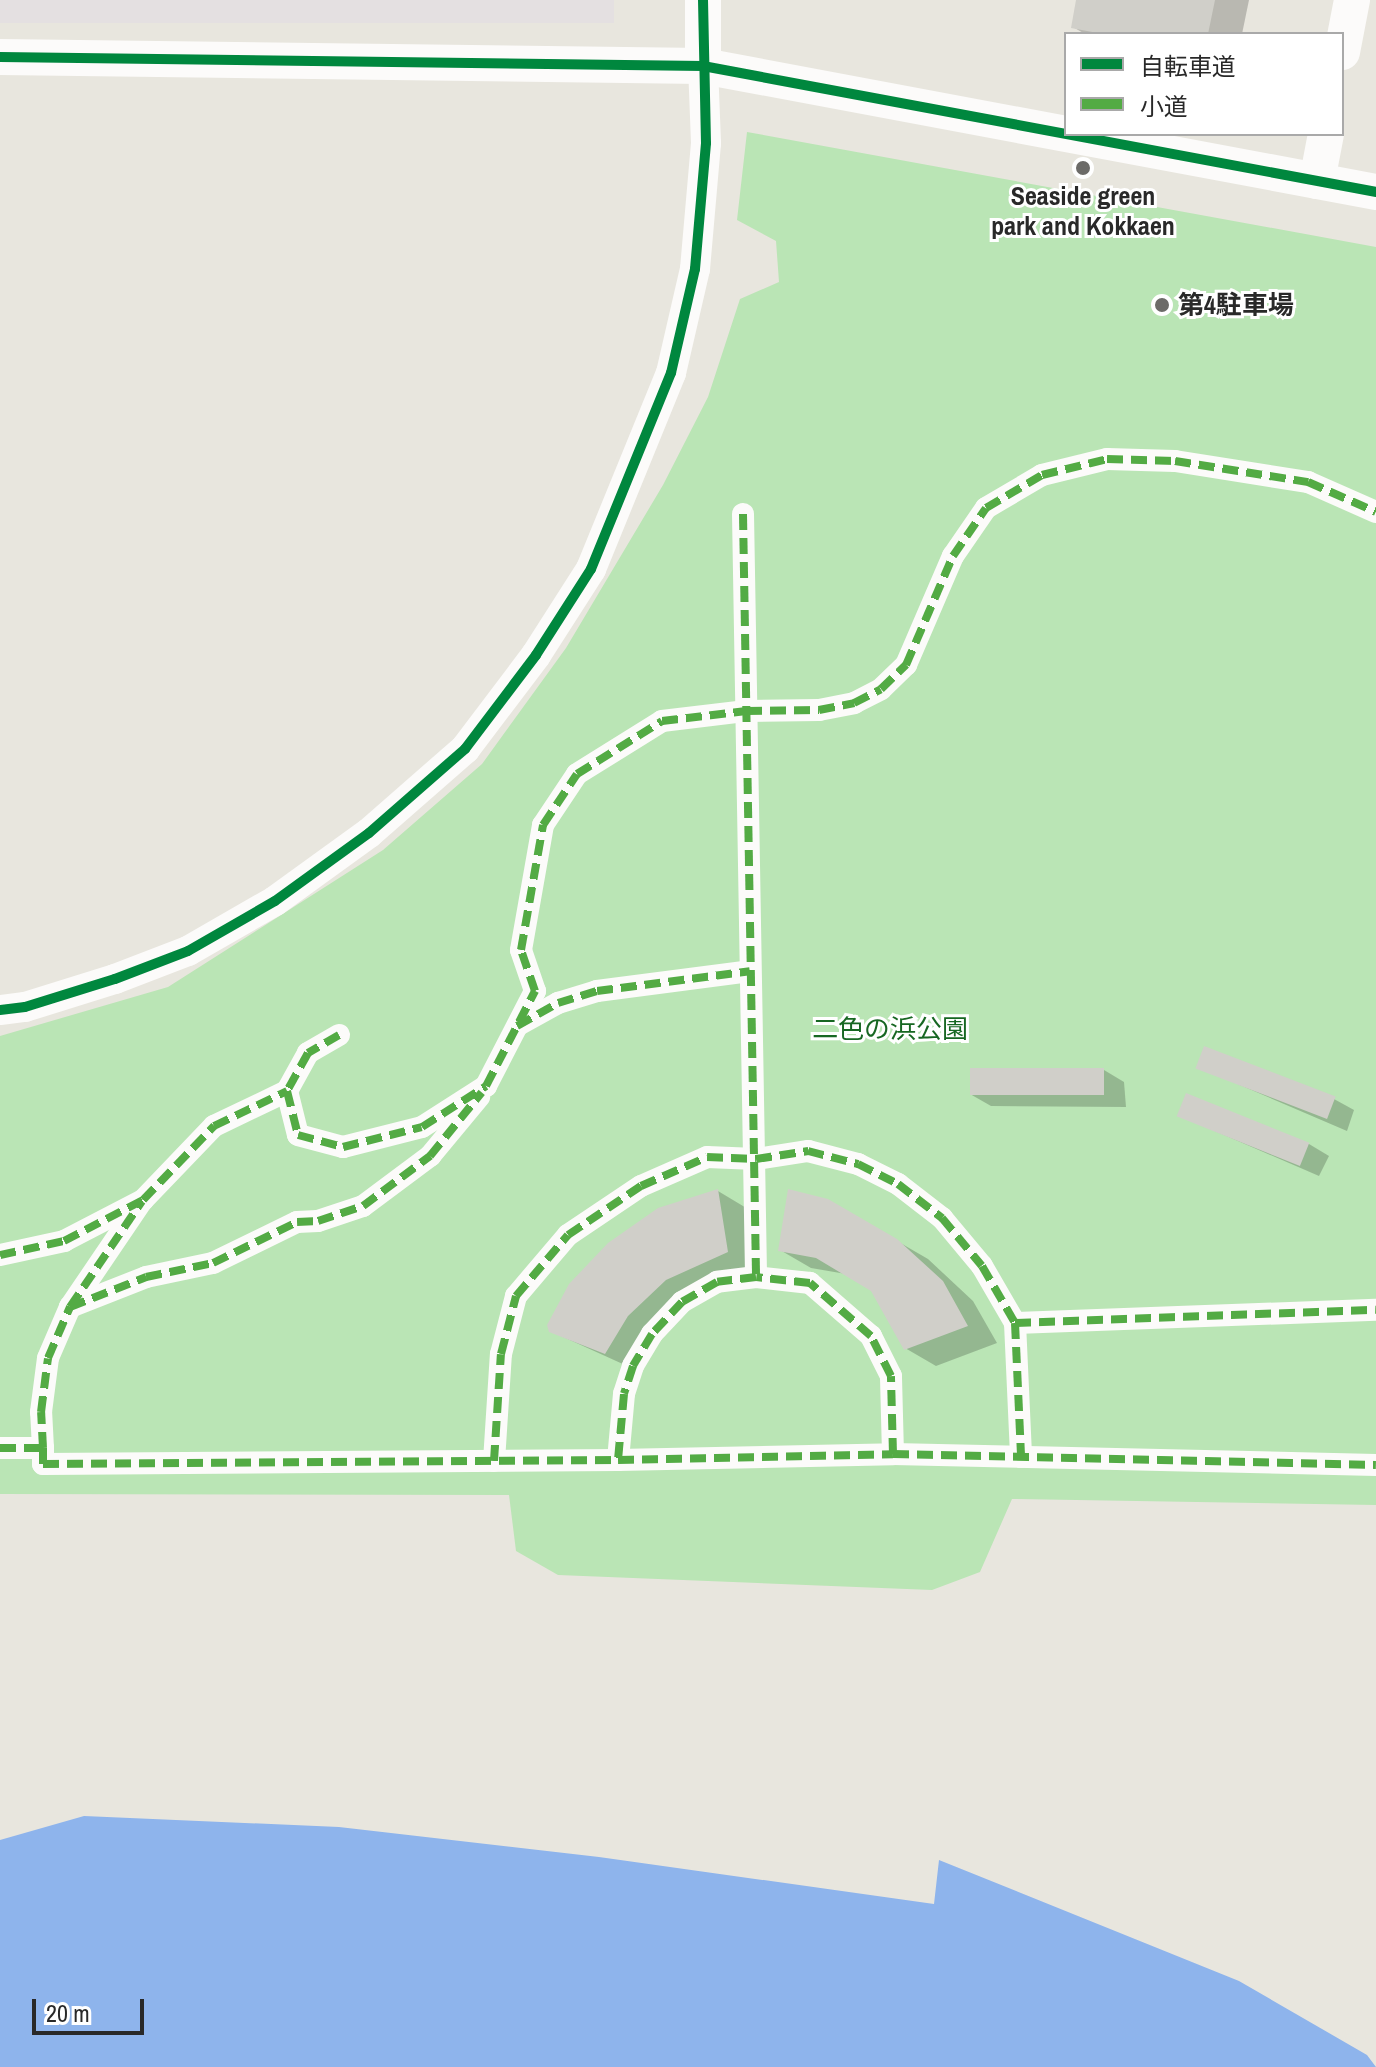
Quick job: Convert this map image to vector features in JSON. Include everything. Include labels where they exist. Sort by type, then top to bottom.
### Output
[{"type":"street","points":[[0,1010],[25,1007],[130,974],[188,951],[275,901],[369,833],[465,749],[536,655],[591,569],[671,373],[695,269],[706,143],[703,0]]},
{"type":"street","points":[[1344,42],[1352,0]]},
{"type":"street","points":[[0,57],[703,66],[1064,134]]},
{"type":"street","points":[[1077,136],[1376,192]]},
{"type":"street","points":[[1317,181],[1326,136]]},
{"type":"street","points":[[70,1307],[146,1277],[213,1263],[297,1222],[318,1221],[363,1206],[430,1156],[486,1086],[535,991],[521,950],[543,825],[577,774],[662,721],[746,711],[819,710],[854,703],[881,689],[906,665],[953,556],[986,508],[1042,475],[1107,459],[1175,461],[1308,482],[1376,512]]},
{"type":"street","points":[[743,514],[756,1277]]},
{"type":"street","points":[[517,1026],[558,1003],[597,991],[750,971]]},
{"type":"street","points":[[339,1035],[308,1053],[287,1091],[214,1126],[143,1200],[70,1307],[48,1358],[41,1412],[43,1464],[618,1460],[893,1454],[1376,1465]]},
{"type":"street","points":[[287,1091],[298,1135],[343,1147],[422,1127],[486,1086]]},
{"type":"street","points":[[494,1461],[501,1354],[516,1296],[568,1235],[641,1186],[707,1157],[754,1159],[808,1151],[858,1164],[898,1184],[942,1218],[982,1266],[1015,1323],[1021,1457]]},
{"type":"street","points":[[0,1255],[64,1241],[143,1200]]},
{"type":"street","points":[[618,1460],[624,1394],[652,1334],[682,1302],[717,1282],[756,1277],[810,1283],[871,1336],[891,1376],[893,1454]]},
{"type":"street","points":[[1015,1323],[1376,1310]]},
{"type":"street","points":[[0,1448],[43,1448]]},
{"type":"shaded area","points":[[0,0],[614,0],[614,23],[0,23]]},
{"type":"green space","name":"二色の浜公園","points":[[747,132],[1376,247],[1376,1505],[1012,1499],[980,1572],[932,1590],[558,1575],[516,1551],[509,1495],[0,1494],[0,1036],[168,987],[383,850],[482,764],[566,648],[663,485],[708,397],[740,299],[779,282],[776,241],[737,220]]},
{"type":"water","points":[[84,1816],[339,1827],[599,1857],[934,1904],[939,1860],[1239,1981],[1367,2055],[1376,2067],[0,2067],[0,1840]]},
{"type":"building","points":[[1076,0],[1215,0],[1208,32],[1092,32],[1071,28]]},
{"type":"building","points":[[1204,1046],[1336,1097],[1327,1119],[1195,1068]]},
{"type":"building","points":[[970,1068],[1104,1068],[1104,1095],[970,1095]]},
{"type":"building","points":[[1186,1093],[1309,1143],[1300,1166],[1177,1116]]},
{"type":"building","points":[[718,1189],[728,1252],[666,1280],[628,1316],[605,1354],[549,1332],[547,1325],[569,1284],[608,1243],[658,1208]]},
{"type":"building","points":[[788,1189],[828,1199],[897,1239],[943,1281],[968,1326],[904,1350],[871,1291],[816,1258],[778,1251]]},
{"type":"marked path","points":[[339,1035],[308,1053],[287,1091],[298,1135],[343,1147],[422,1127],[486,1086],[535,991],[521,950],[543,825],[577,774],[662,721],[746,711],[819,710],[854,703],[881,689],[906,665],[953,556],[986,508],[1042,475],[1107,459],[1175,461],[1308,482],[1376,512]]},
{"type":"marked path","points":[[743,514],[756,1277],[717,1282],[682,1302],[652,1334],[633,1366],[624,1394],[618,1460],[893,1454],[891,1376],[871,1336],[810,1283],[756,1277]]},
{"type":"marked path","points":[[517,1026],[558,1003],[597,991],[750,971]]},
{"type":"marked path","points":[[0,1255],[64,1241],[143,1200],[214,1126],[287,1091]]},
{"type":"marked path","points":[[0,1448],[43,1448],[41,1412],[48,1358],[70,1307],[146,1277],[213,1263],[297,1222],[318,1221],[363,1206],[430,1156],[482,1092]]},
{"type":"marked path","points":[[494,1461],[501,1354],[516,1296],[568,1235],[641,1186],[707,1157],[756,1159],[808,1151],[858,1164],[898,1184],[942,1218],[982,1266],[1015,1323],[1376,1310]]},
{"type":"marked path","points":[[70,1307],[142,1201]]},
{"type":"marked path","points":[[1015,1323],[1021,1457]]},
{"type":"marked path","points":[[43,1448],[43,1464],[618,1460]]},
{"type":"marked path","points":[[893,1454],[1376,1465]]},
{"type":"cycle path","points":[[0,1010],[25,1007],[115,979],[188,951],[275,901],[369,833],[465,749],[536,655],[591,569],[671,373],[695,269],[706,143],[703,0]]},
{"type":"cycle path","points":[[0,57],[703,66],[1064,134]]},
{"type":"cycle path","points":[[1077,136],[1376,192]]},
{"type":"place","name":"Seaside green park and Kokkaen","points":[[1083,168]]},
{"type":"place","name":"第4駐車場","points":[[1162,305]]}]
